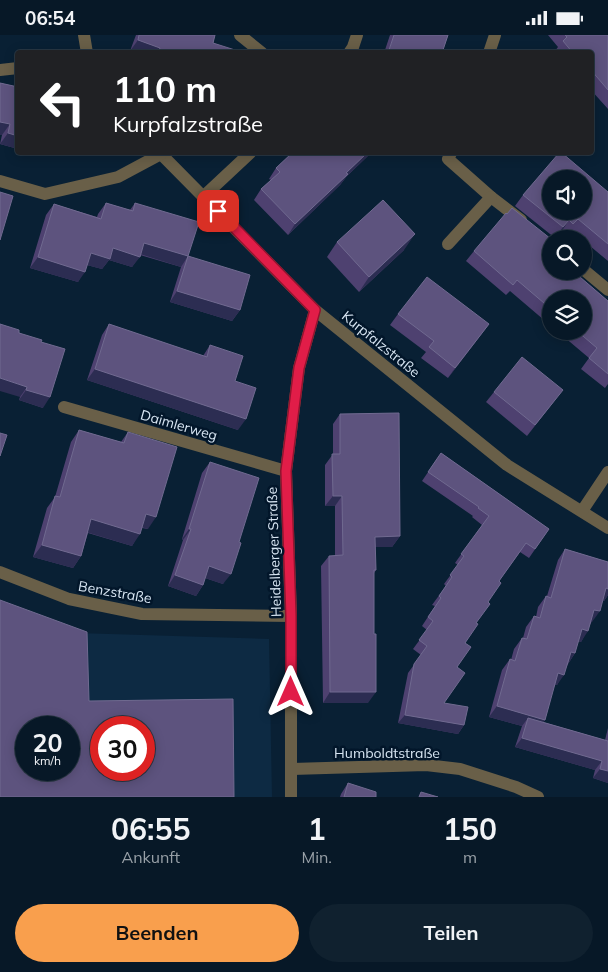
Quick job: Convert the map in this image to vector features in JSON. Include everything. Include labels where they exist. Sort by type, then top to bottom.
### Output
[{"type":"street","points":[[84,35],[86,50]]},
{"type":"street","points":[[240,35],[258,50]]},
{"type":"street","points":[[351,50],[357,35]]},
{"type":"street","points":[[491,50],[495,35]]},
{"type":"street","points":[[0,70],[15,68]]},
{"type":"street","points":[[0,181],[45,194],[118,177],[157,155]]},
{"type":"street","name":"Kurpfalzstraße","points":[[163,155],[315,310],[507,465],[608,528]]},
{"type":"street","points":[[204,196],[248,155]]},
{"type":"street","points":[[450,155],[448,159],[529,227]]},
{"type":"street","points":[[448,244],[491,197]]},
{"type":"street","points":[[592,277],[608,290]]},
{"type":"street","name":"Heidelberger Straße","points":[[292,797],[291,616],[286,471],[299,368],[315,310]]},
{"type":"street","name":"Daimlerweg","points":[[64,407],[286,471]]},
{"type":"street","points":[[582,511],[608,472]]},
{"type":"street","name":"Benzstraße","points":[[0,572],[69,599],[142,614],[291,616]]},
{"type":"street","name":"Humboldtstraße","points":[[292,769],[426,765],[460,769],[516,787],[538,797]]},
{"type":"shaded area","points":[[0,607],[44,632],[269,639],[272,797],[0,797]]},
{"type":"building","points":[[139,35],[215,35],[213,43],[235,50],[159,50],[160,48],[138,40]]},
{"type":"building","points":[[394,35],[448,35],[443,50],[389,50]]},
{"type":"building","points":[[565,35],[608,35],[608,90],[594,74],[594,50],[570,50],[563,41],[567,37]]},
{"type":"building","points":[[0,83],[15,86],[15,135],[8,133],[10,124],[0,122]]},
{"type":"building","points":[[290,155],[365,155],[346,173],[348,174],[295,224],[261,189],[280,172],[276,168]]},
{"type":"building","points":[[557,155],[564,155],[582,170],[544,170]]},
{"type":"building","points":[[542,173],[542,210],[523,195]]},
{"type":"building","points":[[592,178],[608,192],[608,244],[579,220],[592,220]]},
{"type":"building","points":[[0,192],[13,196],[0,240]]},
{"type":"building","points":[[383,200],[415,234],[369,277],[337,242]]},
{"type":"building","points":[[106,203],[133,211],[135,203],[199,222],[188,256],[144,243],[140,257],[113,248],[110,259],[91,253],[85,272],[38,257],[54,204],[101,219]]},
{"type":"building","points":[[512,208],[542,232],[542,280],[584,280],[608,301],[608,374],[589,358],[597,348],[588,340],[592,340],[592,290],[542,290],[542,301],[517,280],[513,285],[474,251]]},
{"type":"building","points":[[554,220],[569,220],[563,227]]},
{"type":"building","points":[[569,220],[577,220],[573,224]]},
{"type":"building","points":[[188,256],[250,275],[240,310],[177,291]]},
{"type":"building","points":[[427,277],[489,324],[455,368],[429,347],[434,341],[398,314]]},
{"type":"building","points":[[0,324],[19,330],[19,333],[42,340],[41,342],[65,349],[50,397],[26,390],[27,387],[0,378]]},
{"type":"building","points":[[109,324],[207,357],[210,345],[243,356],[235,381],[256,388],[246,419],[95,369]]},
{"type":"building","points":[[522,357],[563,390],[535,425],[494,392]]},
{"type":"building","points":[[399,413],[400,536],[375,537],[374,634],[376,634],[376,692],[330,692],[329,556],[343,555],[342,496],[333,496],[332,454],[340,454],[340,414]]},
{"type":"building","points":[[79,430],[124,443],[128,432],[177,447],[156,517],[146,514],[140,534],[91,519],[81,556],[42,545],[55,496],[60,497]]},
{"type":"building","points":[[0,433],[7,435],[0,456]]},
{"type":"building","points":[[441,453],[549,529],[535,549],[526,543],[499,581],[501,583],[488,602],[490,604],[476,623],[478,624],[465,643],[471,647],[457,667],[465,673],[444,703],[468,707],[464,725],[405,715],[414,664],[427,646],[419,640],[433,621],[428,617],[452,577],[450,575],[464,556],[461,554],[489,516],[428,472]]},
{"type":"building","points":[[210,462],[259,478],[231,574],[209,566],[203,585],[175,575],[191,529],[189,529]]},
{"type":"building","points":[[565,549],[608,562],[608,589],[606,588],[600,611],[594,610],[588,631],[582,629],[575,653],[571,652],[564,675],[558,673],[545,720],[497,706],[510,659],[515,661],[522,638],[527,639],[534,616],[540,618],[546,596],[551,598]]},
{"type":"building","points":[[0,600],[87,632],[89,701],[233,699],[234,797],[0,797]]},
{"type":"building","points":[[528,718],[608,741],[608,771],[600,769],[602,761],[522,738]]},
{"type":"building","points":[[348,783],[376,792],[376,797],[344,797]]},
{"type":"building","points":[[421,792],[438,797],[419,797]]},
{"type":"route","points":[[218,211],[315,310],[299,368],[286,471],[291,616],[291,692]]}]
